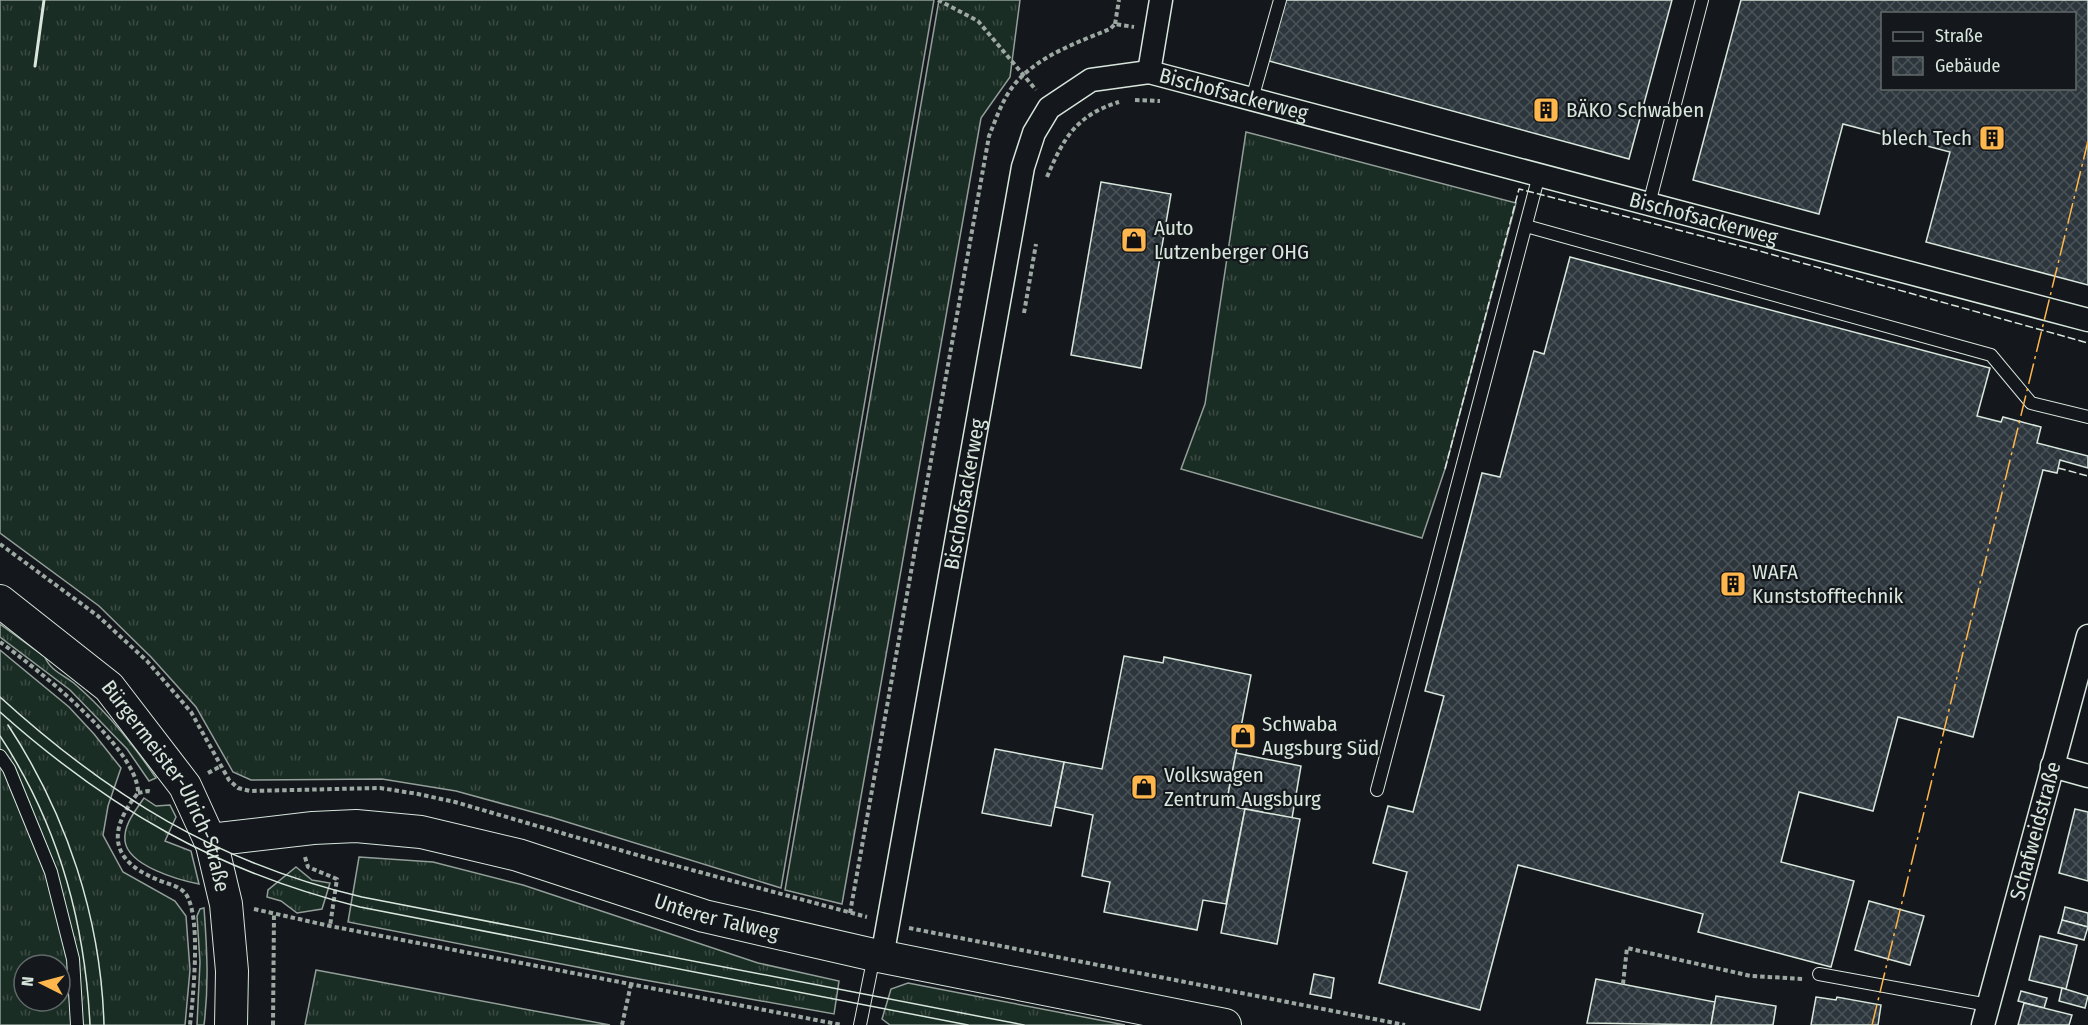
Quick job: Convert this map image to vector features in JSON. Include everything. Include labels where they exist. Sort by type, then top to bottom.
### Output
[{"type":"street","points":[[1149,72],[1161,0]]},
{"type":"street","name":"Bischofsackerweg","points":[[878,956],[888,922],[1023,168],[1034,134],[1049,108],[1092,80],[1149,72],[2088,320]]},
{"type":"street","name":"Bürgermeister-Ulrich-Straße","points":[[0,601],[109,687],[185,786],[210,840],[226,904],[232,971],[231,1025]]},
{"type":"street","name":"Schafweidstraße","points":[[1986,1015],[2088,636]]},
{"type":"street","points":[[2052,766],[2088,776]]},
{"type":"street","name":"Unterer Talweg","points":[[210,840],[356,826],[421,832],[518,855],[704,916],[878,956],[1225,1025]]},
{"type":"lane","points":[[1252,99],[1280,0]]},
{"type":"lane","points":[[1649,204],[1702,0]]},
{"type":"lane","points":[[1377,790],[1539,175]]},
{"type":"lane","points":[[1526,226],[1991,354],[2031,403],[2088,417]]},
{"type":"lane","points":[[0,756],[9,770],[51,872],[73,959],[77,1025]]},
{"type":"lane","points":[[860,1025],[878,956]]},
{"type":"lane","points":[[1819,974],[1986,1015]]},
{"type":"path","points":[[938,0],[978,21],[1049,108]]},
{"type":"path","points":[[850,913],[988,136],[1014,85],[1056,51],[1110,29],[1115,24],[1119,0]]},
{"type":"path","points":[[1115,24],[1156,31]]},
{"type":"path","points":[[1047,178],[1060,147],[1080,121],[1101,108],[1129,99],[1167,102]]},
{"type":"path","points":[[1023,319],[1038,235]]},
{"type":"path","points":[[0,544],[98,616],[147,661],[191,712],[220,766],[229,780],[238,788],[250,791],[380,788],[455,802],[651,859],[888,922],[1058,958],[1405,1025]]},
{"type":"path","points":[[0,642],[37,669],[70,699],[116,746],[136,775],[138,793],[125,810],[118,829],[117,843],[134,868],[154,879],[179,888],[188,899],[194,935],[195,977],[190,1025]]},
{"type":"path","points":[[287,790],[308,867],[337,879],[330,926]]},
{"type":"path","points":[[273,1025],[274,912],[330,926],[842,1025]]},
{"type":"path","points":[[1623,984],[1627,948],[1751,976],[1802,980],[1819,974]]},
{"type":"path","points":[[622,1025],[631,984]]},
{"type":"green space","points":[[0,0],[934,0],[781,888],[554,818],[456,791],[382,779],[251,780],[233,772],[196,707],[151,657],[99,606],[0,533]]},
{"type":"green space","points":[[939,0],[1020,0],[1010,77],[981,118],[842,904],[785,890]]},
{"type":"green space","points":[[1246,132],[1516,203],[1445,469],[1422,538],[1181,469],[1205,404]]},
{"type":"green space","points":[[0,624],[45,657],[54,670],[76,685],[98,706],[129,741],[156,778],[149,781],[127,749],[70,690],[0,637]]},
{"type":"green space","points":[[0,650],[69,707],[121,768],[108,806],[103,835],[123,872],[175,901],[186,916],[190,970],[185,1025],[0,1025]]},
{"type":"green space","points":[[144,798],[156,806],[170,805],[176,817],[165,841],[191,851],[199,884],[179,879],[144,865],[128,850],[125,841],[126,829]]},
{"type":"green space","points":[[359,857],[433,862],[523,885],[758,963],[839,981],[834,1014],[628,977],[348,922]]},
{"type":"green space","points":[[296,867],[312,880],[330,883],[322,909],[297,913],[281,901],[267,897],[268,890]]},
{"type":"green space","points":[[204,908],[207,995],[204,1025],[197,1025],[200,962],[197,916],[200,909]]},
{"type":"green space","points":[[316,970],[610,1025],[305,1025]]},
{"type":"green space","points":[[908,983],[1125,1025],[890,1025],[882,1019],[891,989]]},
{"type":"building","name":"BÄKO Schwaben","points":[[1285,0],[1672,0],[1629,159],[1269,61]]},
{"type":"building","name":"blech Tech","points":[[1741,0],[2088,0],[2088,285],[1926,242],[1950,152],[1843,124],[1819,214],[1693,180]]},
{"type":"building","points":[[1101,182],[1171,194],[1141,368],[1071,355]]},
{"type":"building","name":"WAFA Kunststofftechnik","points":[[1570,257],[1990,368],[1977,416],[2001,422],[2003,417],[2041,427],[2037,443],[2088,456],[2088,468],[2060,460],[2057,473],[2043,470],[1973,737],[1898,717],[1873,811],[1799,792],[1781,862],[1854,881],[1831,967],[1698,932],[1703,914],[1518,865],[1480,1010],[1379,983],[1407,872],[1373,863],[1388,806],[1413,812],[1444,696],[1425,691],[1482,473],[1500,477],[1534,351],[1544,354]]},
{"type":"building","name":"Volkswagen Zentrum Augsburg","points":[[1124,656],[1163,663],[1164,657],[1251,675],[1226,805],[1245,809],[1226,904],[1203,900],[1197,930],[1104,912],[1110,882],[1082,876],[1093,815],[1055,807],[1064,762],[1102,769]]},
{"type":"building","points":[[995,749],[1064,762],[1051,826],[982,813]]},
{"type":"building","points":[[1236,753],[1301,766],[1292,818],[1226,805]]},
{"type":"building","points":[[1245,809],[1300,819],[1277,944],[1221,933]]},
{"type":"building","points":[[2075,809],[2088,812],[2088,881],[2059,873]]},
{"type":"building","points":[[1869,901],[1924,916],[1910,965],[1855,950]]},
{"type":"building","points":[[2065,907],[2088,913],[2088,927],[2062,920]]},
{"type":"building","points":[[2062,920],[2088,927],[2084,940],[2058,933]]},
{"type":"building","points":[[2040,936],[2077,945],[2066,989],[2029,980]]},
{"type":"building","points":[[1314,974],[1334,978],[1331,998],[1310,994]]},
{"type":"building","points":[[1596,979],[1715,1002],[1711,1025],[1587,1023]]},
{"type":"building","points":[[2062,988],[2088,996],[2085,1008],[2059,1001]]},
{"type":"building","points":[[2021,991],[2047,998],[2044,1008],[2018,1001]]},
{"type":"building","points":[[1716,996],[1776,1006],[1773,1025],[1711,1025]]},
{"type":"building","points":[[1816,997],[1836,1000],[1837,997],[1881,1005],[1878,1025],[1811,1025]]},
{"type":"building","points":[[2024,1003],[2072,1015],[2069,1025],[2018,1025]]},
{"type":"tram line","points":[[0,697],[41,733],[124,795],[212,845],[309,883],[362,897],[1024,1025]]},
{"type":"tram line","points":[[0,712],[82,778],[124,807],[168,833],[212,855],[308,893],[360,907],[968,1025]]},
{"type":"tram line","points":[[8,725],[47,795],[64,831],[77,869],[96,946],[104,1025]]},
{"type":"tram line","points":[[0,736],[37,803],[64,874],[82,948],[90,1025]]},
{"type":"fence","points":[[1445,469],[1519,189],[1763,252],[2088,343]]},
{"type":"fence","points":[[2058,468],[2088,476]]},
{"type":"wall","points":[[35,66],[44,0]]},
{"type":"power","points":[[1872,1025],[2088,141]]},
{"type":"place","name":"BÄKO Schwaben","points":[[1546,110]]},
{"type":"place","name":"blech Tech","points":[[1992,138]]},
{"type":"place","name":"Auto Lutzenberger OHG","points":[[1134,240]]},
{"type":"place","name":"WAFA Kunststofftechnik","points":[[1733,584]]},
{"type":"place","name":"Schwaba Augsburg Süd","points":[[1243,736]]},
{"type":"place","name":"Volkswagen Zentrum Augsburg","points":[[1144,787]]}]
